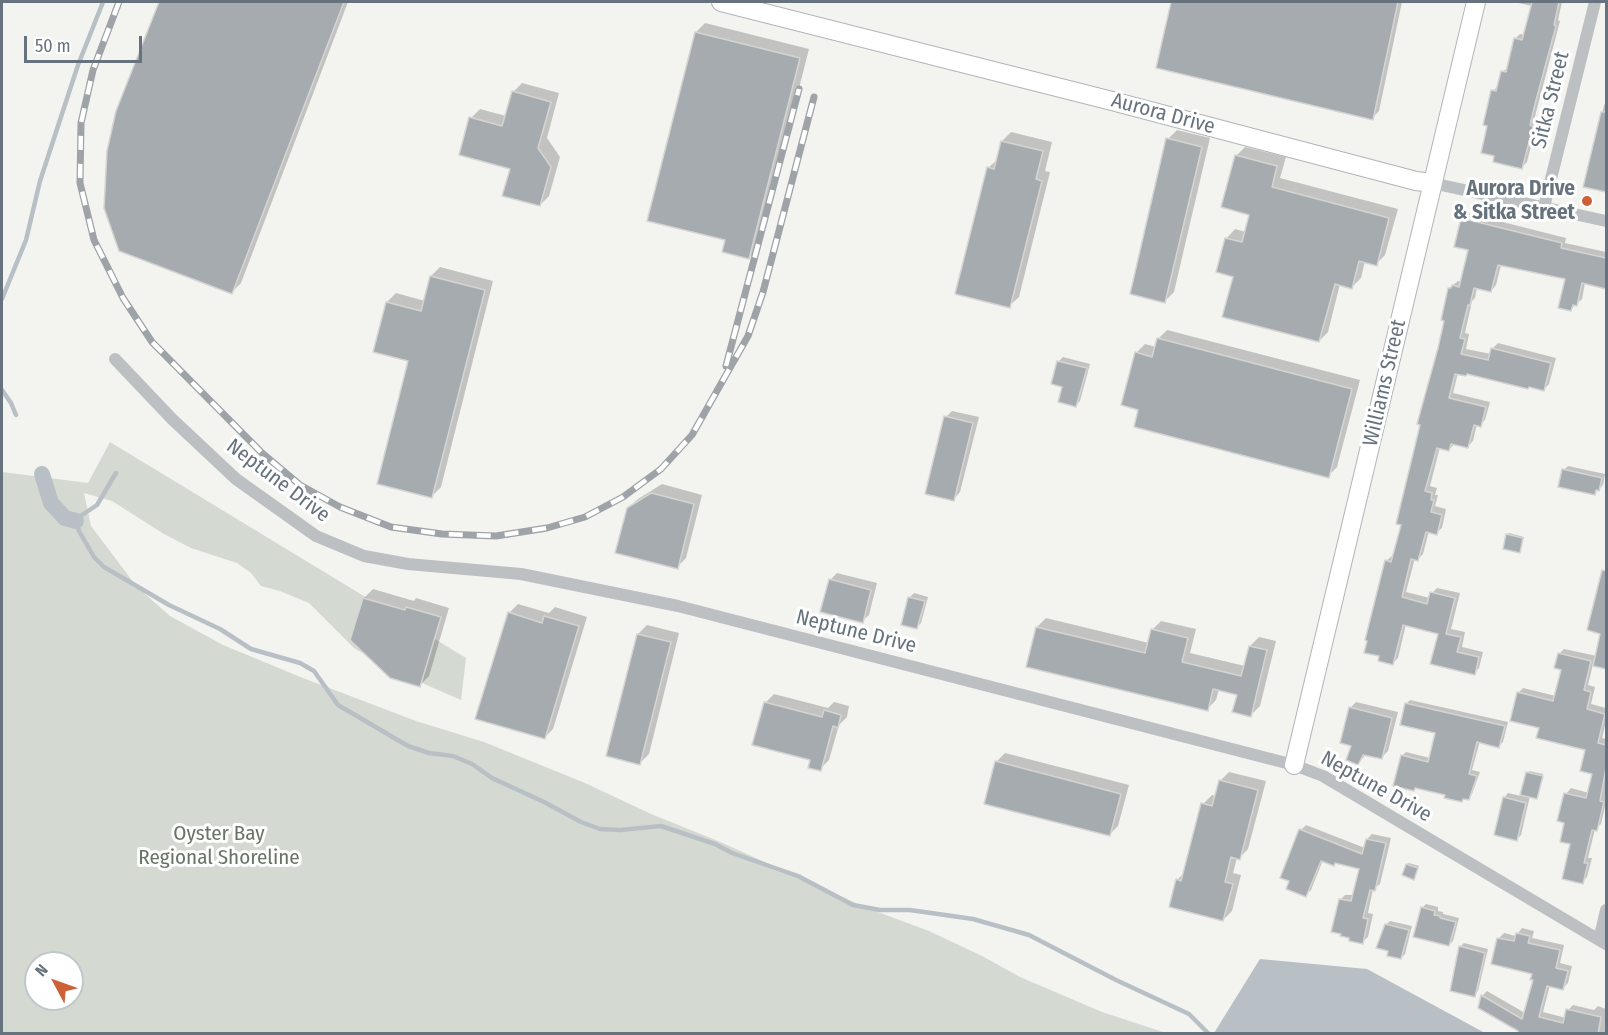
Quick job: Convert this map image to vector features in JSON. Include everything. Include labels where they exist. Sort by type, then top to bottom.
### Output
[{"type":"street","name":"Aurora Drive","points":[[721,2],[1079,92],[1416,181],[1606,221]]},
{"type":"street","name":"Williams Street","points":[[1294,765],[1476,2]]},
{"type":"street","name":"Sitka Street","points":[[1544,207],[1595,2]]},
{"type":"street","name":"Neptune Drive","points":[[115,359],[172,419],[236,479],[316,536],[364,556],[408,564],[520,574],[678,606],[1294,765],[1323,776],[1603,942]]},
{"type":"street","points":[[1603,942],[1606,910]]},
{"type":"green space","name":"Oyster Bay Regional Shoreline","points":[[110,442],[466,658],[461,700],[390,669],[354,648],[309,603],[261,586],[251,573],[237,563],[191,548],[112,501],[84,493],[91,526],[137,587],[170,616],[223,645],[303,678],[416,721],[484,742],[585,783],[867,908],[929,931],[1020,977],[1102,1012],[1166,1033],[2,1034],[2,472],[88,483]]},
{"type":"shaded area","points":[[1260,959],[1367,969],[1485,1033],[1214,1033]]},
{"type":"building","points":[[159,2],[344,2],[232,294],[119,251],[104,208],[107,151],[116,111]]},
{"type":"building","points":[[1171,2],[1398,2],[1373,120],[1156,68]]},
{"type":"building","points":[[1532,2],[1559,2],[1554,25],[1556,26],[1530,125],[1533,127],[1522,169],[1493,162],[1494,156],[1481,153],[1487,126],[1483,125],[1491,90],[1496,91],[1501,71],[1506,72],[1514,38],[1522,40]]},
{"type":"building","points":[[695,32],[800,58],[749,259],[722,252],[725,240],[647,221]]},
{"type":"building","points":[[512,91],[551,102],[538,148],[551,167],[540,206],[502,196],[510,169],[459,155],[469,117],[502,126]]},
{"type":"building","points":[[1601,112],[1606,112],[1606,192],[1583,187]]},
{"type":"building","points":[[1166,138],[1202,147],[1165,303],[1130,294]]},
{"type":"building","points":[[1001,141],[1043,151],[1036,179],[1042,181],[1010,308],[955,294],[987,167],[994,169]]},
{"type":"building","points":[[1235,155],[1277,166],[1272,187],[1389,218],[1377,266],[1359,261],[1352,289],[1335,284],[1319,342],[1222,317],[1233,277],[1216,272],[1225,238],[1242,242],[1249,215],[1221,207]]},
{"type":"building","points":[[1461,218],[1562,243],[1561,248],[1606,258],[1606,289],[1582,283],[1577,306],[1573,305],[1571,311],[1558,308],[1565,279],[1498,265],[1491,292],[1474,288],[1470,305],[1468,305],[1460,338],[1465,339],[1461,354],[1488,360],[1491,348],[1551,363],[1544,391],[1467,374],[1466,376],[1455,374],[1449,398],[1486,407],[1481,427],[1474,425],[1468,448],[1451,444],[1449,451],[1437,448],[1425,491],[1432,493],[1431,500],[1434,500],[1431,512],[1442,515],[1437,535],[1426,532],[1418,561],[1411,559],[1402,597],[1427,604],[1430,592],[1455,598],[1446,634],[1461,637],[1457,652],[1479,657],[1475,675],[1430,664],[1438,634],[1403,625],[1393,665],[1378,661],[1379,656],[1364,653],[1367,641],[1365,640],[1385,560],[1391,562],[1401,525],[1396,524],[1420,425],[1417,424],[1444,321],[1441,320],[1448,288],[1452,285],[1459,287],[1468,250],[1454,247]]},
{"type":"building","points":[[430,276],[485,290],[432,498],[377,484],[408,361],[373,352],[386,302],[421,311]]},
{"type":"building","points":[[1157,338],[1352,389],[1329,478],[1134,427],[1138,410],[1121,405],[1135,352],[1152,357]]},
{"type":"building","points":[[1057,361],[1087,368],[1076,407],[1058,402],[1062,387],[1051,384]]},
{"type":"building","points":[[944,416],[973,423],[954,501],[925,494]]},
{"type":"building","points":[[1562,469],[1602,478],[1599,491],[1596,490],[1595,495],[1558,487]]},
{"type":"building","points":[[651,493],[694,504],[678,569],[615,553],[627,508]]},
{"type":"building","points":[[1506,534],[1523,538],[1520,553],[1503,549]]},
{"type":"building","points":[[1602,570],[1606,571],[1606,669],[1593,666],[1600,634],[1587,630]]},
{"type":"building","points":[[829,579],[871,590],[863,623],[820,612]]},
{"type":"building","points":[[908,597],[925,601],[917,629],[901,625]]},
{"type":"building","points":[[363,598],[441,617],[420,687],[390,678],[350,640]]},
{"type":"building","points":[[508,612],[542,623],[544,616],[579,626],[545,739],[475,719]]},
{"type":"building","points":[[1036,627],[1145,653],[1151,629],[1188,638],[1182,662],[1241,676],[1249,646],[1267,650],[1251,717],[1232,712],[1237,695],[1213,689],[1208,711],[1026,667]]},
{"type":"building","points":[[637,634],[671,642],[640,765],[606,756]]},
{"type":"building","points":[[1558,653],[1591,661],[1584,690],[1591,692],[1587,709],[1605,714],[1598,743],[1606,745],[1606,768],[1600,801],[1604,802],[1597,831],[1592,830],[1584,863],[1588,863],[1583,884],[1562,879],[1570,844],[1560,842],[1564,823],[1557,821],[1564,793],[1586,798],[1592,774],[1580,771],[1585,750],[1536,738],[1539,728],[1510,721],[1517,692],[1553,701],[1561,670],[1554,668]]},
{"type":"building","points":[[764,702],[822,717],[824,710],[841,715],[838,728],[833,726],[821,771],[808,768],[810,760],[752,745]]},
{"type":"building","points":[[1405,703],[1505,726],[1499,748],[1477,742],[1469,774],[1477,776],[1469,800],[1463,799],[1462,802],[1444,798],[1445,795],[1415,788],[1414,791],[1393,786],[1401,755],[1428,762],[1435,733],[1400,725]]},
{"type":"building","points":[[1349,707],[1392,718],[1382,759],[1363,755],[1358,765],[1346,760],[1351,746],[1340,743]]},
{"type":"building","points":[[995,761],[1121,794],[1110,836],[984,804]]},
{"type":"building","points":[[1526,772],[1543,776],[1537,799],[1520,795]]},
{"type":"building","points":[[1219,780],[1258,790],[1240,860],[1231,857],[1225,882],[1233,884],[1223,921],[1169,907],[1176,879],[1181,881],[1201,803],[1212,806]]},
{"type":"building","points":[[1503,797],[1526,803],[1517,841],[1494,835]]},
{"type":"building","points":[[1299,829],[1362,854],[1366,839],[1386,843],[1375,891],[1370,890],[1363,918],[1368,919],[1363,944],[1349,941],[1349,938],[1340,936],[1341,934],[1331,932],[1339,899],[1351,901],[1359,869],[1335,863],[1334,866],[1321,861],[1306,897],[1286,889],[1289,881],[1280,878]]},
{"type":"building","points":[[1406,864],[1418,868],[1414,880],[1402,875]]},
{"type":"building","points":[[1421,907],[1435,911],[1434,915],[1440,918],[1456,922],[1449,946],[1413,937]]},
{"type":"building","points":[[1385,924],[1409,930],[1401,959],[1387,956],[1388,951],[1376,948]]},
{"type":"building","points":[[1516,933],[1530,936],[1528,943],[1560,950],[1556,968],[1568,971],[1563,990],[1547,986],[1539,1017],[1563,1023],[1566,1009],[1601,1017],[1598,1034],[1518,1034],[1518,1031],[1478,1008],[1481,995],[1522,1019],[1533,980],[1530,980],[1532,974],[1491,964],[1497,938],[1514,941]]},
{"type":"building","points":[[1459,946],[1485,953],[1475,997],[1450,991]]},
{"type":"waterway","points":[[2,299],[26,240],[40,181],[78,65],[103,2]]},
{"type":"waterway","points":[[2,390],[16,415]]},
{"type":"waterway","points":[[116,473],[97,505],[76,521],[94,557],[104,567],[169,605],[220,629],[251,649],[300,663],[314,671],[338,705],[408,746],[429,753],[453,756],[472,764],[492,778],[600,829],[620,830],[661,826],[798,876],[853,905],[880,910],[910,910],[973,919],[1029,935],[1116,980],[1189,1014],[1209,1034]]},
{"type":"waterway","points":[[42,474],[51,503],[65,518],[76,521]]},
{"type":"railway","points":[[119,2],[93,70],[81,123],[80,183],[94,240],[123,298],[152,342],[262,453],[300,485],[340,507],[391,527],[442,534],[496,536],[547,528],[585,517],[623,497],[661,469],[692,435],[748,336],[763,292],[814,97]]},
{"type":"railway","points":[[726,366],[799,89]]},
{"type":"place","name":"Aurora Drive & Sitka Street","points":[[1587,201]]}]
